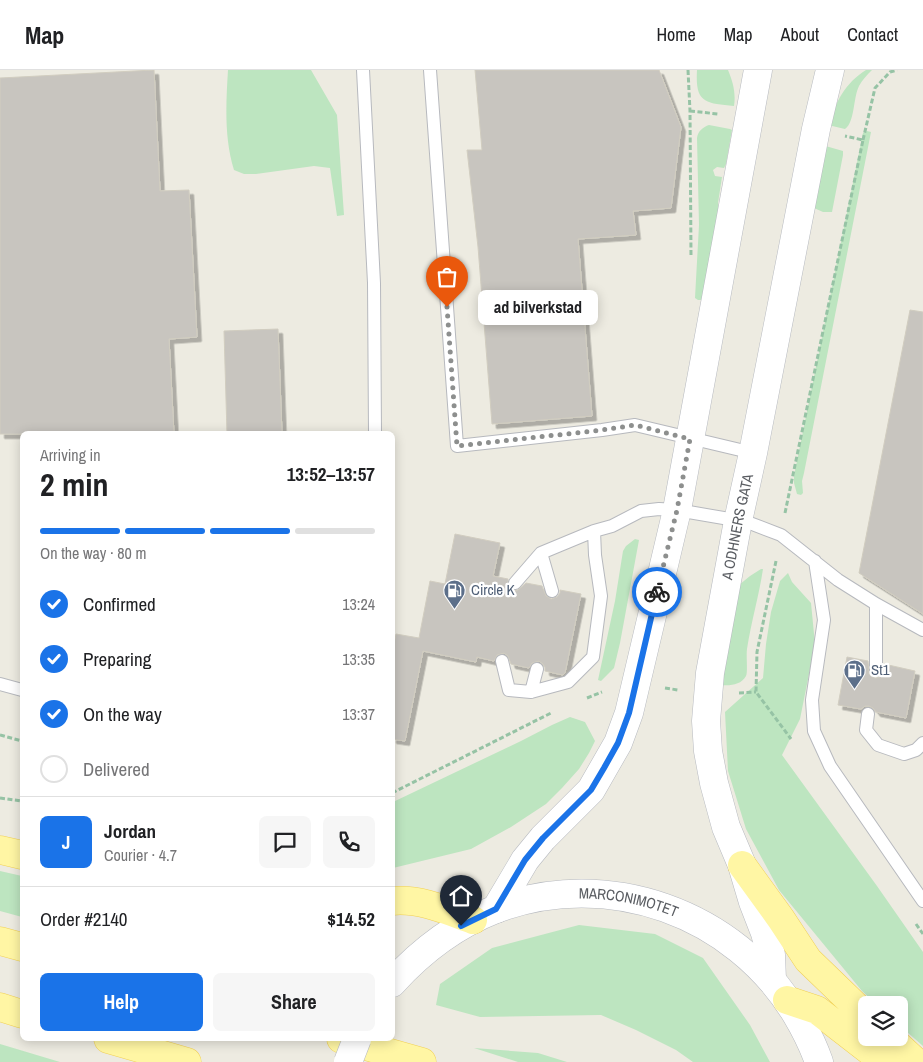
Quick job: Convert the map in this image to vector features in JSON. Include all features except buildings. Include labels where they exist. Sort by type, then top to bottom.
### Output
[{"type":"main road","points":[[0,850],[20,855]]},
{"type":"main road","points":[[742,865],[781,918],[808,960],[858,1008]]},
{"type":"main road","points":[[395,901],[485,914]]},
{"type":"main road","points":[[0,941],[20,947]]},
{"type":"main road","points":[[780,990],[817,1010],[884,1062]]},
{"type":"main road","points":[[0,1007],[20,1013]]},
{"type":"main road","points":[[115,1041],[187,1062]]},
{"type":"main road","points":[[348,1041],[422,1062]]},
{"type":"main road","points":[[899,1046],[916,1062]]},
{"type":"street","points":[[485,914],[543,838],[591,790],[618,743],[629,713],[677,510],[758,70]]},
{"type":"street","name":"A ODHNERS GATA","points":[[780,990],[765,933],[742,865],[726,827],[714,783],[708,751],[706,721],[710,673],[738,521],[816,129],[830,70]]},
{"type":"street","name":"MARCONIMOTET","points":[[395,980],[426,949],[449,933],[485,914],[521,902],[566,894],[608,895],[650,903],[689,918],[726,938],[758,965],[780,990],[803,1026],[819,1062]]},
{"type":"street","points":[[348,1062],[356,1041]]},
{"type":"lane","points":[[363,70],[374,283],[375,431]]},
{"type":"lane","points":[[430,70],[457,446],[635,425],[753,453]]},
{"type":"lane","points":[[515,583],[541,552],[612,526],[641,511],[677,510],[746,522],[781,535],[838,580],[923,630]]},
{"type":"lane","points":[[502,661],[509,690],[531,692],[568,682],[593,657],[601,596],[595,556],[594,532]]},
{"type":"lane","points":[[541,552],[552,591]]},
{"type":"lane","points":[[814,561],[824,620],[812,700],[814,731],[830,766],[923,901]]},
{"type":"lane","points":[[876,604],[876,670]]},
{"type":"lane","points":[[531,692],[537,669]]},
{"type":"lane","points":[[0,684],[20,689]]},
{"type":"lane","points":[[868,714],[866,730],[878,745],[904,754],[916,750],[923,744]]},
{"type":"path","points":[[688,70],[691,258]]},
{"type":"path","points":[[796,746],[756,692],[757,652],[862,140],[875,88],[890,72],[897,70]]},
{"type":"path","points":[[690,111],[750,119]]},
{"type":"path","points":[[816,129],[862,140]]},
{"type":"path","points":[[583,699],[609,689]]},
{"type":"path","points":[[395,791],[557,710]]},
{"type":"path","points":[[0,735],[20,740]]},
{"type":"path","points":[[0,798],[20,801]]},
{"type":"path","points":[[912,917],[923,934]]},
{"type":"green space","points":[[228,70],[311,70],[337,115],[344,215],[337,216],[330,168],[314,166],[256,174],[244,174],[234,170],[227,133]]},
{"type":"green space","points":[[697,70],[728,70],[734,88],[734,106],[716,104],[704,99],[698,89]]},
{"type":"green space","points":[[866,70],[872,70],[859,86],[851,121],[848,126],[845,129],[828,125],[842,94],[852,81]]},
{"type":"green space","points":[[709,125],[732,130],[726,164],[724,168],[717,167],[713,170],[715,176],[722,177],[718,203],[719,210],[702,300],[698,300],[695,298],[699,225],[697,138],[698,133]]},
{"type":"green space","points":[[871,132],[802,481],[803,493],[801,495],[797,494],[794,476],[863,133]]},
{"type":"green space","points":[[822,145],[843,151],[832,212],[823,212],[814,208]]},
{"type":"green space","points":[[635,539],[639,540],[620,643],[614,668],[601,681],[598,680],[615,601],[623,551]]},
{"type":"green space","points":[[763,569],[747,649],[746,676],[735,684],[721,685],[739,585]]},
{"type":"green space","points":[[788,573],[792,582],[811,603],[815,644],[800,719],[782,755],[923,952],[923,1046],[908,1033],[908,996],[867,996],[779,890],[746,829],[728,771],[725,712],[763,678],[771,612],[780,581]]},
{"type":"green space","points":[[570,717],[585,722],[595,741],[579,769],[546,804],[511,827],[471,849],[395,868],[395,801]]},
{"type":"green space","points":[[0,871],[20,876],[20,916],[0,911]]},
{"type":"green space","points":[[579,925],[655,934],[703,958],[750,1025],[770,1062],[693,1062],[676,1050],[601,1015],[480,1017],[436,1005],[440,984],[492,948]]},
{"type":"green space","points":[[0,1044],[60,1062],[0,1062]]},
{"type":"green space","points":[[474,1048],[538,1053],[567,1062],[518,1062]]},
{"type":"way so far","points":[[447,307],[457,446],[635,425],[690,439],[677,510],[657,592]]},
{"type":"place","name":"ad bilverkstad","points":[[447,307]]},
{"type":"place","name":"Circle K","points":[[455,609]]},
{"type":"place","name":"St1","points":[[855,689]]},
{"type":"route","points":[[461,926],[496,909],[525,860],[543,838],[591,790],[604,768],[618,743],[629,713],[657,592]]}]
